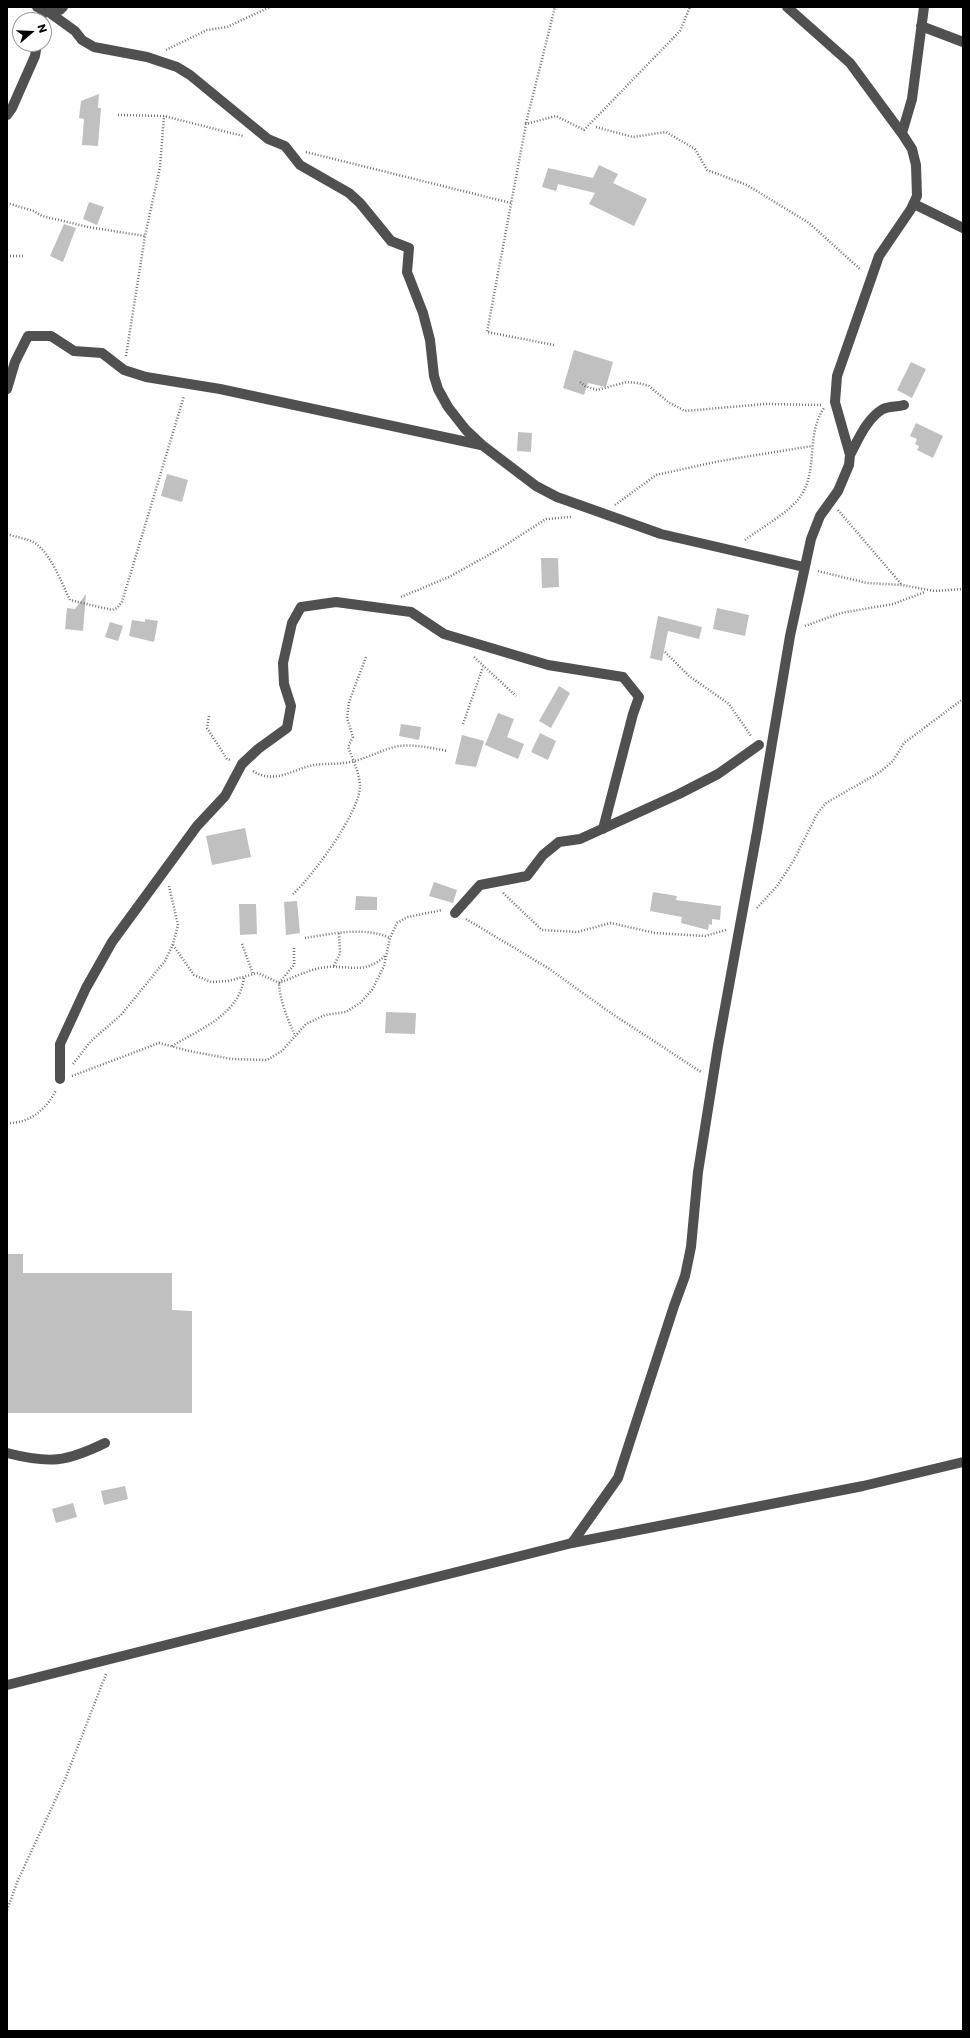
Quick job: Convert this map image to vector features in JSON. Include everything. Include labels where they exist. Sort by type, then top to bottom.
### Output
[{"type":"street","points":[[40,7],[60,10],[63,7]]},
{"type":"street","points":[[40,7],[75,31],[82,40],[94,47],[147,57],[177,67],[190,75],[268,139],[285,146],[300,165],[349,193],[360,203],[391,241],[409,248],[407,272],[423,313],[430,340],[434,376],[438,389],[448,407],[466,430],[482,445],[536,486],[557,497],[661,534],[804,566]]},
{"type":"street","points":[[787,7],[850,63],[902,133],[912,149],[916,165],[918,188],[914,204],[879,256],[837,376],[835,402],[850,455]]},
{"type":"street","points":[[902,133],[912,99],[924,7]]},
{"type":"street","points":[[921,26],[963,42]]},
{"type":"street","points":[[7,115],[12,108],[36,52]]},
{"type":"street","points":[[914,204],[963,228]]},
{"type":"street","points":[[7,389],[15,362],[28,336],[51,336],[74,351],[102,353],[124,370],[146,377],[188,384],[482,445]]},
{"type":"street","points":[[572,1543],[618,1478],[685,1276],[691,1246],[698,1172],[718,1046],[741,926],[783,668],[811,539],[820,516],[844,478],[850,455],[862,432],[878,412],[888,407],[904,405]]},
{"type":"street","points":[[60,1080],[60,1044],[86,988],[112,942],[197,826],[225,796],[242,764],[258,749],[287,728],[291,706],[284,684],[283,663],[292,622],[301,607],[336,602],[411,612],[444,634],[548,665],[623,678],[639,697],[633,714],[603,829]]},
{"type":"street","points":[[455,913],[480,885],[527,876],[543,855],[559,842],[580,839],[679,794],[718,774],[759,745]]},
{"type":"street","points":[[7,1453],[40,1460],[62,1460],[82,1454],[105,1443]]},
{"type":"street","points":[[7,1685],[572,1543],[863,1486],[963,1462]]},
{"type":"path","points":[[147,57],[207,30],[227,27],[270,7]]},
{"type":"path","points":[[554,345],[487,332],[526,124],[555,7]]},
{"type":"path","points":[[526,124],[556,116],[584,130],[680,31],[690,7]]},
{"type":"path","points":[[118,116],[164,116],[247,137]]},
{"type":"path","points":[[124,370],[145,236],[160,167],[164,116]]},
{"type":"path","points":[[596,127],[633,137],[666,132],[695,149],[707,170],[747,185],[809,223],[872,279]]},
{"type":"path","points":[[285,146],[511,203]]},
{"type":"path","points":[[7,203],[34,211],[42,216],[88,227],[145,236]]},
{"type":"path","points":[[7,256],[25,256]]},
{"type":"path","points":[[580,382],[585,386],[597,390],[627,382],[649,386],[668,402],[685,411],[765,404],[826,405],[817,420],[814,432],[810,472],[802,494],[787,509],[733,551]]},
{"type":"path","points":[[7,534],[32,541],[38,546],[56,570],[70,600],[112,610],[117,608],[122,602],[188,384]]},
{"type":"path","points":[[830,501],[852,529],[902,586]]},
{"type":"path","points":[[804,566],[867,583],[934,591],[963,589]]},
{"type":"path","points":[[800,626],[841,613],[893,604],[925,592]]},
{"type":"path","points":[[665,652],[689,676],[729,704],[749,734],[759,745]]},
{"type":"path","points":[[473,656],[483,667],[516,696]]},
{"type":"path","points":[[293,894],[302,886],[341,832],[353,809],[360,787],[358,771],[348,747],[353,737],[347,718],[349,702],[366,657]]},
{"type":"path","points":[[463,724],[483,667]]},
{"type":"path","points":[[755,910],[777,886],[794,860],[817,814],[826,803],[880,772],[893,761],[904,743],[915,733],[946,713],[963,699]]},
{"type":"path","points":[[209,716],[207,728],[227,759],[242,764],[257,773],[272,776],[286,776],[314,765],[336,765],[353,762],[394,748],[413,745],[448,751]]},
{"type":"path","points":[[7,1123],[15,1123],[40,1112],[51,1101],[60,1080],[91,1041],[122,1015],[165,962],[173,944],[178,925],[165,870]]},
{"type":"path","points":[[492,883],[542,930],[577,932],[611,922],[655,933],[705,936],[741,926]]},
{"type":"path","points":[[60,1080],[84,1073],[134,1051],[159,1043],[232,1059],[267,1060],[282,1050],[306,1024],[325,1016],[346,1012],[360,1004],[372,990],[384,966],[390,938],[397,923],[408,917],[440,910],[455,913],[548,968],[608,1011],[713,1081]]},
{"type":"path","points":[[305,938],[340,933],[370,932],[380,933],[390,938]]},
{"type":"path","points":[[334,966],[340,953],[340,933]]},
{"type":"path","points":[[173,944],[194,975],[211,982],[228,981],[258,973],[279,983],[318,969],[334,966],[365,968],[376,964],[387,954]]},
{"type":"path","points":[[242,944],[253,974]]},
{"type":"path","points":[[294,948],[294,965],[279,983],[284,1009],[295,1036]]},
{"type":"path","points":[[172,1046],[220,1018],[237,1000],[244,985],[244,976]]},
{"type":"path","points":[[7,1910],[18,1880],[66,1776],[112,1659]]},
{"type":"building","points":[[99,94],[98,108],[101,108],[98,146],[82,145],[84,119],[79,118],[81,101]]},
{"type":"building","points":[[599,165],[618,174],[613,183],[647,199],[634,226],[589,204],[595,193],[558,184],[556,191],[542,187],[548,168],[593,178]]},
{"type":"building","points":[[89,202],[104,207],[97,225],[83,219]]},
{"type":"building","points":[[64,224],[76,228],[63,262],[50,256]]},
{"type":"building","points":[[574,350],[613,362],[606,387],[588,383],[584,395],[563,388]]},
{"type":"building","points":[[911,362],[926,369],[912,398],[897,390]]},
{"type":"building","points":[[916,423],[943,436],[933,458],[917,450],[919,446],[915,444],[917,439],[910,436]]},
{"type":"building","points":[[518,432],[532,433],[531,452],[517,451]]},
{"type":"building","points":[[167,474],[188,480],[182,502],[161,496]]},
{"type":"building","points":[[541,558],[558,558],[559,587],[542,588]]},
{"type":"building","points":[[86,594],[83,631],[65,629],[67,608],[75,609]]},
{"type":"building","points":[[717,608],[749,615],[745,636],[713,629]]},
{"type":"building","points":[[658,616],[702,627],[699,639],[668,631],[662,661],[650,658]]},
{"type":"building","points":[[145,619],[158,621],[154,642],[129,636],[132,620],[145,622]]},
{"type":"building","points":[[110,622],[123,626],[118,641],[105,637]]},
{"type":"building","points":[[559,686],[570,693],[551,728],[539,721]]},
{"type":"building","points":[[498,713],[514,719],[507,737],[524,744],[518,759],[485,745]]},
{"type":"building","points":[[401,724],[421,727],[419,740],[399,736]]},
{"type":"building","points":[[540,733],[556,741],[548,760],[531,752]]},
{"type":"building","points":[[462,735],[484,741],[476,767],[455,764]]},
{"type":"building","points":[[245,828],[251,857],[212,865],[206,836]]},
{"type":"building","points":[[434,882],[457,890],[453,903],[429,896]]},
{"type":"building","points":[[653,892],[677,896],[676,900],[721,906],[720,920],[712,919],[712,925],[709,924],[708,930],[681,923],[682,917],[650,911]]},
{"type":"building","points":[[356,896],[377,897],[377,910],[355,910]]},
{"type":"building","points":[[297,901],[300,933],[286,935],[284,902]]},
{"type":"building","points":[[239,904],[256,904],[257,934],[240,935]]},
{"type":"building","points":[[386,1012],[416,1013],[415,1034],[385,1033]]},
{"type":"building","points":[[7,1254],[23,1254],[23,1273],[172,1273],[172,1310],[192,1311],[192,1413],[7,1413]]},
{"type":"building","points":[[125,1486],[128,1499],[104,1505],[101,1491]]},
{"type":"building","points":[[73,1503],[77,1517],[56,1523],[52,1509]]}]
